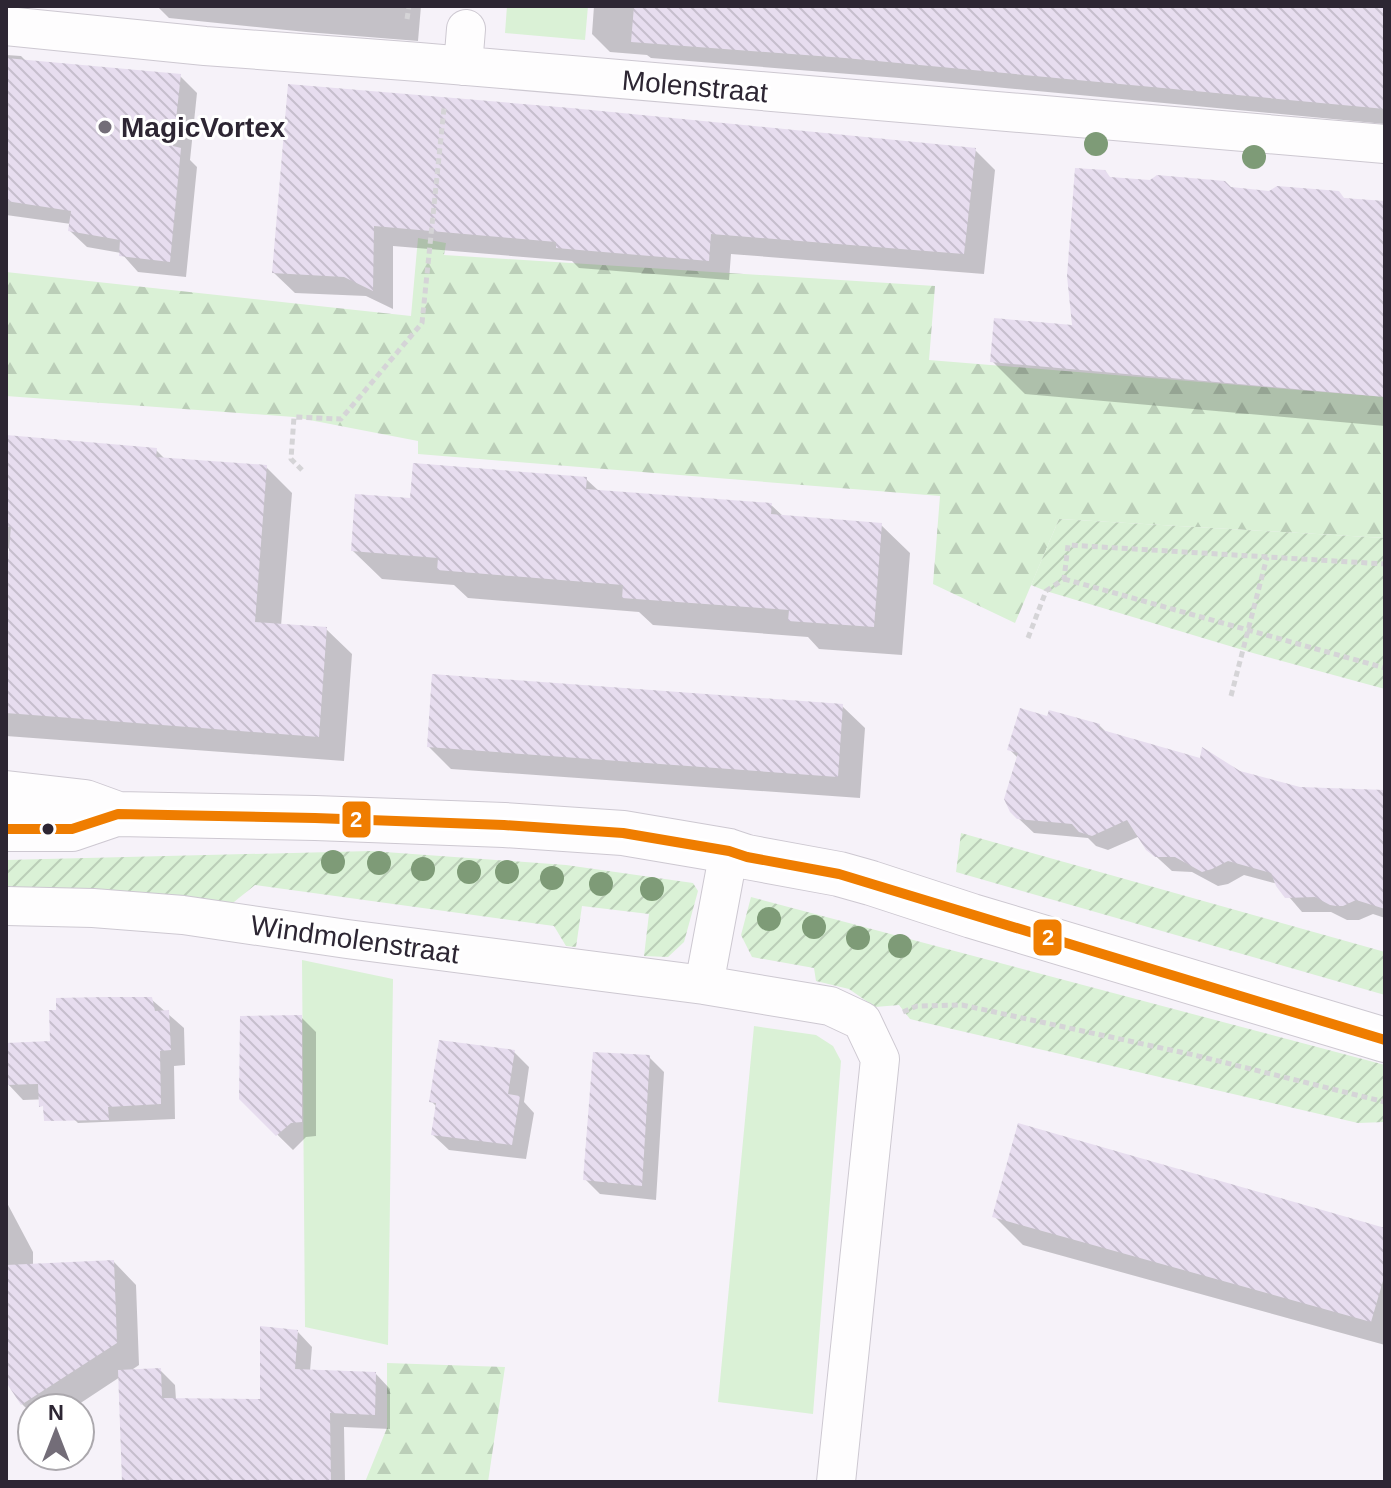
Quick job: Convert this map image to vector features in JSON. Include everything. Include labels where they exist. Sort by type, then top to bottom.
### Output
[{"type":"street","name":"Molenstraat","points":[[6,26],[205,46],[1385,144]]},
{"type":"street","points":[[463,66],[466,29]]},
{"type":"street","points":[[6,793],[85,802],[118,814]]},
{"type":"street","points":[[6,829],[72,829],[118,814],[302,817],[623,833],[839,874],[1385,1040]]},
{"type":"street","points":[[704,985],[729,851]]},
{"type":"street","name":"Windmolenstraat","points":[[6,906],[93,908],[183,915],[704,985],[830,1006],[862,1021],[866,1029]]},
{"type":"street","points":[[836,1482],[880,1059],[866,1029]]},
{"type":"path","points":[[302,470],[291,459],[294,417],[341,419],[422,323],[442,132]]},
{"type":"path","points":[[1064,579],[1068,545],[1385,564]]},
{"type":"path","points":[[1231,696],[1267,557]]},
{"type":"path","points":[[1028,638],[1046,591],[1064,579],[1385,668]]},
{"type":"path","points":[[866,1029],[917,1006],[962,1005],[1194,1055],[1385,1102]]},
{"type":"green space","points":[[507,6],[588,6],[585,40],[505,33]]},
{"type":"green space","points":[[418,238],[446,243],[444,255],[935,286],[929,360],[1385,397],[1385,538],[1059,519],[1015,623],[933,584],[940,496],[418,454],[418,441],[294,417],[6,396],[6,272],[411,316]]},
{"type":"green space","points":[[1059,519],[1385,538],[1385,689],[1253,653],[1031,585]]},
{"type":"green space","points":[[961,833],[1385,952],[1385,995],[956,872]]},
{"type":"green space","points":[[371,851],[566,865],[693,883],[698,891],[684,942],[668,957],[644,956],[649,914],[582,906],[576,947],[566,946],[554,926],[255,885],[229,906],[6,888],[6,860]]},
{"type":"green space","points":[[751,897],[1385,1065],[1385,1122],[1358,1123],[922,1022],[910,1019],[899,1005],[875,1007],[849,989],[816,981],[814,968],[752,957],[741,935]]},
{"type":"green space","points":[[302,960],[393,979],[388,1345],[305,1327]]},
{"type":"green space","points":[[754,1026],[816,1035],[833,1046],[841,1061],[813,1414],[718,1402]]},
{"type":"green space","points":[[387,1363],[505,1367],[488,1482],[365,1482],[387,1428]]},
{"type":"building","points":[[634,6],[1385,6],[1385,109],[845,58],[631,42]]},
{"type":"building","points":[[6,58],[181,74],[173,146],[181,148],[170,262],[119,256],[120,240],[68,231],[71,211],[6,201]]},
{"type":"building","points":[[288,84],[976,148],[964,254],[711,234],[709,261],[556,248],[556,242],[374,226],[373,291],[344,277],[272,273]]},
{"type":"building","points":[[1075,168],[1105,170],[1110,177],[1150,180],[1157,175],[1225,181],[1231,187],[1269,191],[1277,186],[1339,191],[1344,198],[1385,201],[1385,397],[990,362],[994,318],[1072,325],[1067,276]]},
{"type":"building","points":[[6,435],[157,448],[156,457],[267,465],[255,622],[327,627],[319,737],[6,713],[6,583],[11,527],[6,526]]},
{"type":"building","points":[[413,463],[587,477],[586,489],[772,503],[771,514],[882,523],[874,627],[788,621],[789,610],[622,598],[623,585],[437,570],[438,558],[351,551],[355,494],[410,498]]},
{"type":"building","points":[[432,674],[843,704],[838,777],[427,747]]},
{"type":"building","points":[[1020,708],[1047,716],[1049,710],[1100,724],[1099,729],[1200,758],[1202,747],[1240,771],[1300,787],[1385,790],[1385,909],[1356,900],[1336,906],[1315,897],[1285,898],[1271,873],[1228,861],[1202,872],[1175,857],[1155,857],[1146,850],[1127,820],[1092,836],[1079,832],[1072,824],[1017,819],[1004,799],[1018,753],[1007,750]]},
{"type":"building","points":[[152,997],[155,1011],[169,1010],[171,1050],[160,1051],[161,1104],[108,1107],[109,1120],[44,1121],[43,1106],[39,1107],[38,1084],[6,1085],[6,1043],[50,1041],[49,1010],[56,1010],[56,998]]},
{"type":"building","points":[[302,1015],[302,1122],[291,1123],[276,1136],[239,1099],[240,1016]]},
{"type":"building","points":[[439,1040],[515,1050],[508,1094],[520,1096],[512,1145],[431,1135],[436,1103],[429,1102]]},
{"type":"building","points":[[593,1052],[650,1055],[642,1186],[583,1180]]},
{"type":"building","points":[[1018,1123],[1385,1228],[1385,1274],[1371,1322],[992,1217]]},
{"type":"building","points":[[114,1260],[117,1343],[41,1392],[16,1392],[16,1397],[6,1382],[6,1265]]},
{"type":"building","points":[[260,1326],[298,1330],[295,1369],[376,1372],[375,1415],[330,1413],[331,1482],[122,1482],[118,1370],[161,1368],[162,1398],[260,1399]]},
{"type":"transit line","name":"2","points":[[6,829],[72,829],[118,814],[504,825],[623,833],[839,874],[1385,1040]]},
{"type":"place","name":"MagicVortex","points":[[105,127]]}]
